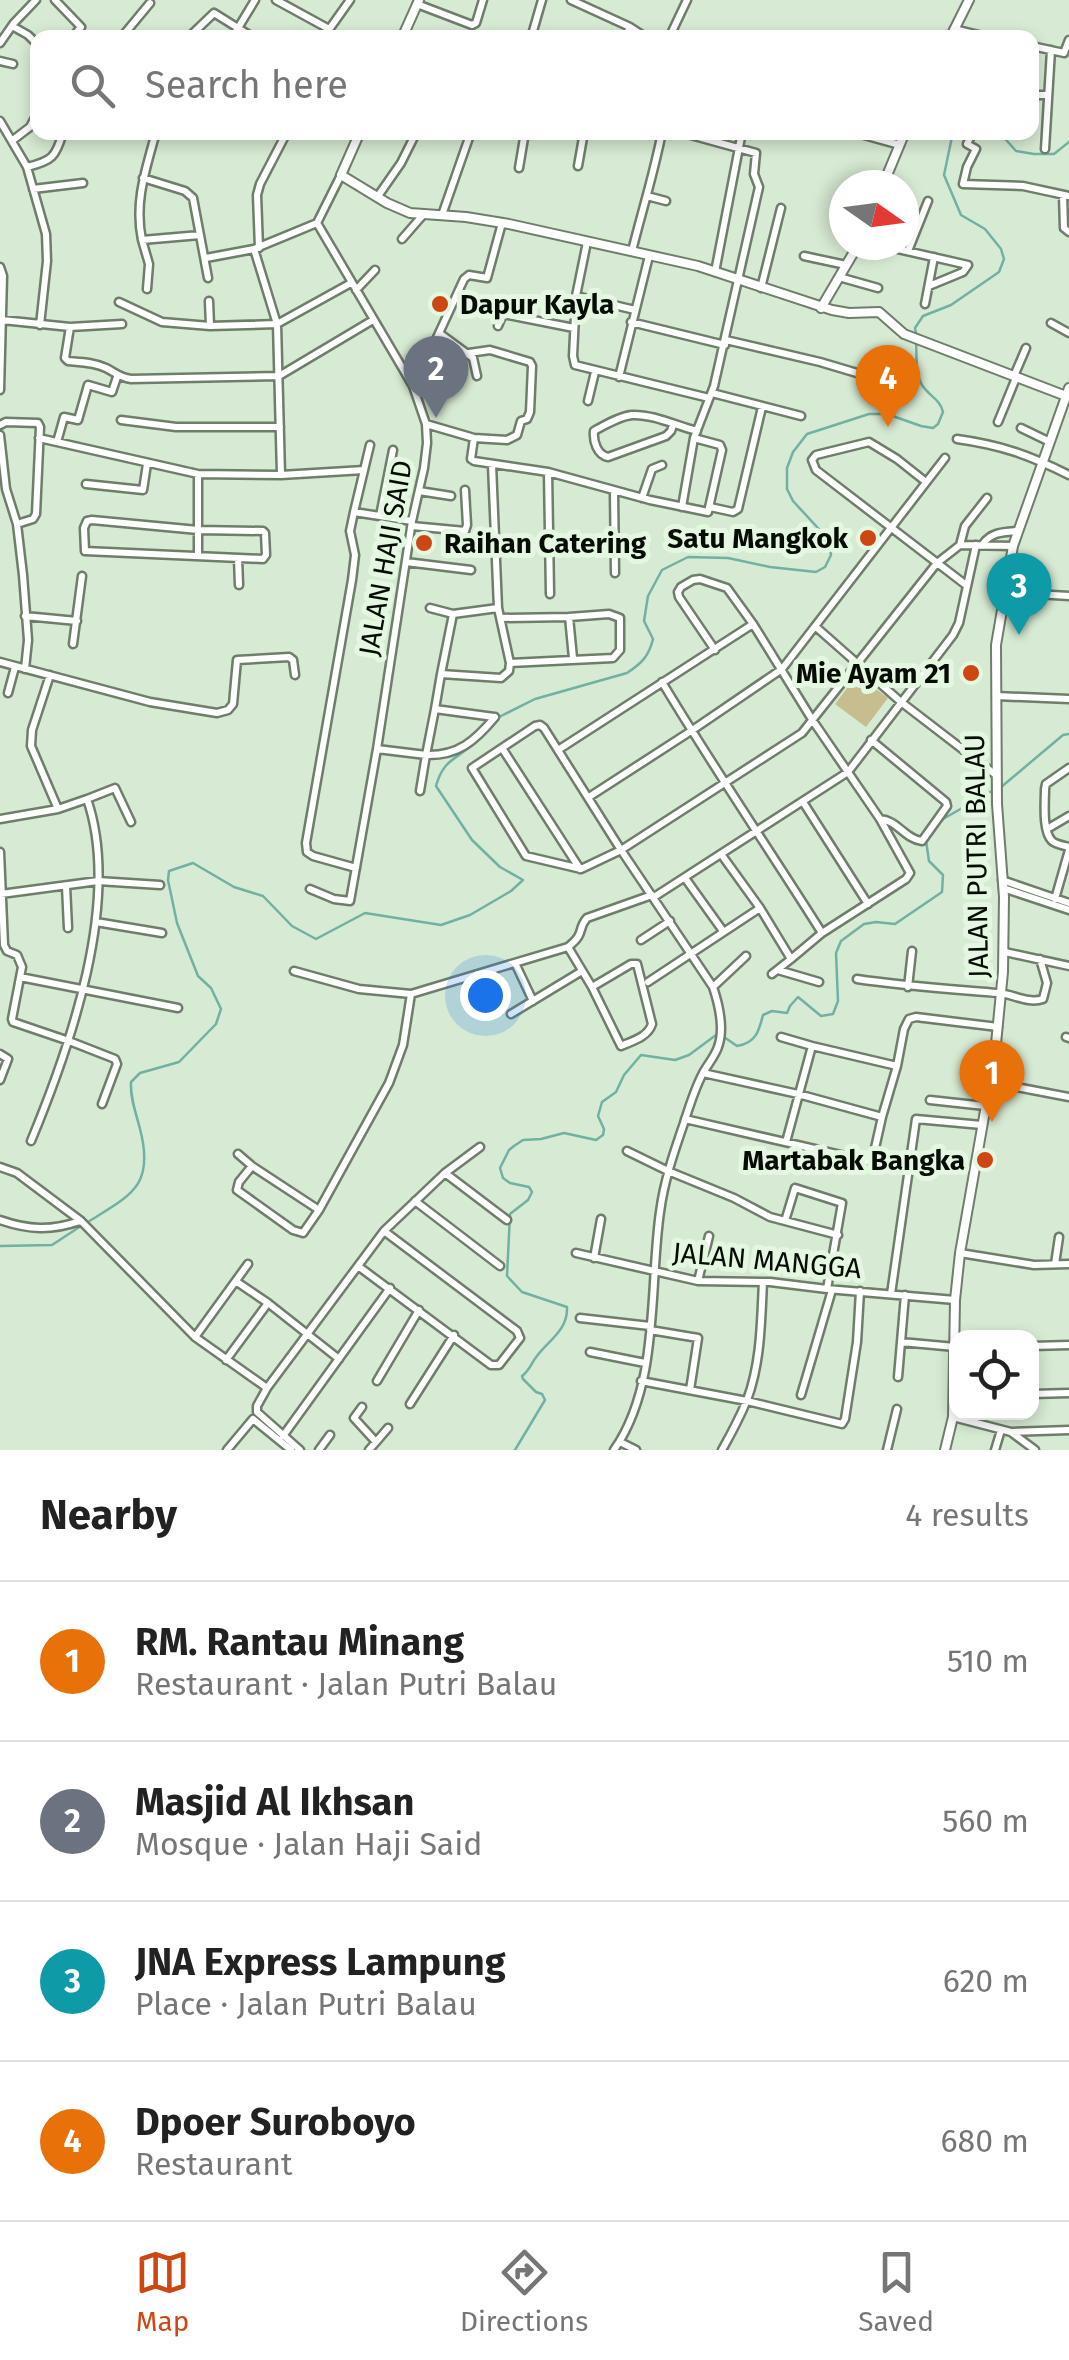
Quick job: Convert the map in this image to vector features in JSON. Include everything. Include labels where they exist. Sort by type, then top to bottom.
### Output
[{"type":"main road","points":[[954,30],[969,0]]},
{"type":"main road","points":[[406,30],[418,2]]},
{"type":"main road","points":[[356,140],[341,175],[398,209],[502,223],[715,272],[822,308],[848,313],[879,312],[904,334],[1015,378],[1068,392]]},
{"type":"main road","points":[[889,170],[902,140]]},
{"type":"main road","points":[[822,308],[849,260]]},
{"type":"main road","name":"JALAN PUTRI BALAU","points":[[955,1330],[960,1253],[1002,993],[996,645],[1017,530],[1068,392]]},
{"type":"main road","name":"JALAN PUTRI BALAU","points":[[945,1450],[953,1420]]},
{"type":"street","points":[[0,43],[36,0]]},
{"type":"street","points":[[55,0],[79,30]]},
{"type":"street","points":[[236,30],[255,0]]},
{"type":"street","points":[[276,0],[329,28],[350,0]]},
{"type":"street","points":[[418,2],[472,25],[483,0]]},
{"type":"street","points":[[533,30],[542,0]]},
{"type":"street","points":[[571,0],[635,30]]},
{"type":"street","points":[[673,30],[687,0]]},
{"type":"street","points":[[127,30],[150,1]]},
{"type":"street","points":[[196,30],[214,13],[242,30]]},
{"type":"street","points":[[12,26],[30,38]]},
{"type":"street","points":[[1039,48],[1064,53],[1069,40]]},
{"type":"street","points":[[1045,149],[1050,50]]},
{"type":"street","points":[[0,61],[14,64]]},
{"type":"street","points":[[1039,95],[1047,95]]},
{"type":"street","points":[[1,125],[28,167],[47,240],[40,325]]},
{"type":"street","points":[[13,140],[30,126]]},
{"type":"street","points":[[28,167],[53,157],[60,140]]},
{"type":"street","points":[[147,289],[149,264],[138,208],[154,140]]},
{"type":"street","points":[[281,475],[277,324],[256,249],[256,195],[284,140]]},
{"type":"street","points":[[378,196],[412,140]]},
{"type":"street","points":[[442,215],[468,140]]},
{"type":"street","points":[[519,168],[524,140]]},
{"type":"street","points":[[578,166],[583,140]]},
{"type":"street","points":[[632,251],[660,140]]},
{"type":"street","points":[[682,508],[695,434],[711,396],[725,342],[759,184],[754,174],[756,153],[707,140]]},
{"type":"street","points":[[715,272],[740,140]]},
{"type":"street","points":[[882,140],[900,145]]},
{"type":"street","points":[[970,140],[968,144],[976,148],[963,184],[1003,184],[1066,196],[1064,228],[1069,232]]},
{"type":"street","points":[[206,258],[256,249],[318,223],[341,175]]},
{"type":"street","points":[[143,178],[190,193],[208,278]]},
{"type":"street","points":[[34,189],[83,183]]},
{"type":"street","points":[[647,196],[666,200]]},
{"type":"street","points":[[919,224],[928,201]]},
{"type":"street","points":[[761,288],[781,208]]},
{"type":"street","points":[[402,239],[423,215]]},
{"type":"street","name":"JALAN HAJI SAID","points":[[318,223],[413,386],[426,424],[427,449],[356,868]]},
{"type":"street","points":[[413,386],[464,279],[468,275],[487,278],[502,223]]},
{"type":"street","points":[[142,240],[200,235]]},
{"type":"street","points":[[587,242],[576,296],[573,363],[595,372],[801,416]]},
{"type":"street","points":[[919,253],[966,263],[968,268],[928,286]]},
{"type":"street","points":[[618,377],[649,256]]},
{"type":"street","points":[[804,256],[846,265]]},
{"type":"street","points":[[926,304],[934,256]]},
{"type":"street","points":[[0,267],[0,390]]},
{"type":"street","points":[[119,302],[162,322],[210,326],[277,324],[354,286],[375,270]]},
{"type":"street","points":[[838,277],[878,288]]},
{"type":"street","points":[[576,296],[635,310]]},
{"type":"street","points":[[209,301],[210,326]]},
{"type":"street","points":[[498,326],[504,314],[574,328]]},
{"type":"street","points":[[2,320],[70,327],[122,324]]},
{"type":"street","points":[[70,327],[65,358],[93,363],[117,376],[279,376],[374,320]]},
{"type":"street","points":[[631,322],[820,362],[894,384]]},
{"type":"street","points":[[1051,323],[1069,332]]},
{"type":"street","points":[[438,333],[469,354],[477,376]]},
{"type":"street","points":[[998,422],[1026,348]]},
{"type":"street","points":[[426,424],[474,438],[507,440],[517,435],[521,420],[528,419],[530,362],[490,350],[469,354]]},
{"type":"street","points":[[588,401],[595,372]]},
{"type":"street","points":[[57,442],[62,420],[66,416],[78,420],[88,384],[112,392],[117,376]]},
{"type":"street","points":[[710,507],[734,512],[738,509],[762,407]]},
{"type":"street","points":[[474,438],[471,459],[548,472],[708,512],[720,445],[673,425],[632,415],[594,431],[597,449],[608,457],[666,436],[673,425]]},
{"type":"street","points":[[122,420],[176,427],[280,427]]},
{"type":"street","points":[[0,425],[38,423],[40,427],[35,516],[17,524]]},
{"type":"street","points":[[1021,428],[1050,442]]},
{"type":"street","points":[[0,435],[6,489],[17,524],[28,651],[25,668]]},
{"type":"street","points":[[39,438],[198,474],[364,470]]},
{"type":"street","points":[[956,439],[1015,450],[1069,475]]},
{"type":"street","points":[[926,482],[868,442],[813,457],[816,470],[966,585]]},
{"type":"street","points":[[310,888],[334,899],[350,900],[356,868],[312,856],[306,843],[352,580],[354,555],[350,531],[370,445]]},
{"type":"street","points":[[380,516],[394,450]]},
{"type":"street","points":[[589,797],[782,669],[945,458]]},
{"type":"street","points":[[86,484],[142,490],[147,464]]},
{"type":"street","points":[[441,674],[501,678],[509,672],[498,608],[492,464]]},
{"type":"street","points":[[642,498],[652,469],[662,465]]},
{"type":"street","points":[[548,472],[550,594]]},
{"type":"street","points":[[198,474],[198,556]]},
{"type":"street","points":[[354,512],[466,531],[465,490]]},
{"type":"street","points":[[614,490],[616,573]]},
{"type":"street","points":[[419,492],[451,496]]},
{"type":"street","points":[[614,1450],[636,1406],[650,1328],[660,1212],[668,1172],[703,1072],[718,1049],[718,1000],[713,987],[621,850],[558,750],[540,726],[472,770],[526,856],[581,870],[621,850],[802,733],[938,563],[960,545],[966,526],[987,498]]},
{"type":"street","points":[[92,520],[198,530],[263,530],[266,555],[238,558],[85,551],[84,528],[92,520]]},
{"type":"street","points":[[294,972],[359,988],[412,994],[568,947],[578,940],[586,918],[653,896],[685,878],[848,772],[953,635],[979,545],[990,536],[1017,530]]},
{"type":"street","points":[[960,545],[1013,546]]},
{"type":"street","points":[[238,558],[238,585]]},
{"type":"street","points":[[406,562],[471,570]]},
{"type":"street","points":[[73,644],[82,576]]},
{"type":"street","points":[[715,650],[679,597],[681,587],[700,579],[727,588],[753,624],[813,722],[880,819],[910,873],[822,933],[775,972],[818,982]]},
{"type":"street","points":[[1004,592],[1069,596]]},
{"type":"street","points":[[430,608],[452,614],[498,608]]},
{"type":"street","points":[[420,791],[452,614]]},
{"type":"street","points":[[501,618],[613,614],[620,618],[620,650],[613,658],[510,663]]},
{"type":"street","points":[[26,616],[77,621]]},
{"type":"street","points":[[569,617],[573,658]]},
{"type":"street","points":[[558,750],[753,624]]},
{"type":"street","points":[[816,627],[900,702],[996,775]]},
{"type":"street","points":[[0,662],[167,706],[217,713],[234,704],[237,660],[289,658],[293,660],[294,675]]},
{"type":"street","points":[[8,693],[15,667]]},
{"type":"street","points":[[50,675],[32,730],[32,746],[58,809]]},
{"type":"street","points":[[662,682],[822,933]]},
{"type":"street","points":[[996,696],[1068,702]]},
{"type":"street","points":[[378,749],[444,755],[462,748],[495,717],[435,709]]},
{"type":"street","points":[[872,740],[947,806],[922,841],[880,819]]},
{"type":"street","points":[[502,748],[581,870]]},
{"type":"street","points":[[1055,898],[1069,848],[1052,841],[1047,828],[1045,786],[1069,768]]},
{"type":"street","points":[[0,819],[58,809],[116,789],[131,822]]},
{"type":"street","points":[[32,1142],[70,1040],[96,922],[96,829],[87,798]]},
{"type":"street","points":[[802,802],[868,904]]},
{"type":"street","points":[[1047,828],[1069,816]]},
{"type":"street","points":[[0,852],[4,945],[6,951],[21,960],[12,1019],[116,1061],[102,1104]]},
{"type":"street","points":[[721,854],[791,959]]},
{"type":"street","points":[[685,878],[724,931]]},
{"type":"street","points":[[2,894],[98,881],[160,885]]},
{"type":"street","points":[[1002,884],[1055,898],[1069,906]]},
{"type":"street","points":[[1002,884],[1069,906]]},
{"type":"street","points":[[66,886],[68,928]]},
{"type":"street","points":[[648,982],[760,908]]},
{"type":"street","points":[[641,940],[670,921]]},
{"type":"street","points":[[96,922],[162,932]]},
{"type":"street","points":[[568,947],[621,1046],[650,1030],[652,1024],[637,964],[592,987]]},
{"type":"street","points":[[908,986],[912,950]]},
{"type":"street","points":[[1004,952],[1069,966]]},
{"type":"street","points":[[713,987],[746,956]]},
{"type":"street","points":[[857,979],[1002,993],[1038,1001],[1043,999],[1047,983],[1040,959]]},
{"type":"street","points":[[515,963],[533,1002]]},
{"type":"street","points":[[511,1014],[582,971]]},
{"type":"street","points":[[20,977],[178,1008]]},
{"type":"street","points":[[252,1166],[239,1182],[238,1190],[303,1233],[396,1068],[412,994]]},
{"type":"street","points":[[685,1119],[867,1161],[873,1157],[910,1018],[998,1028]]},
{"type":"street","points":[[781,1037],[897,1066]]},
{"type":"street","points":[[786,1142],[812,1046]]},
{"type":"street","points":[[0,1054],[8,1058],[0,1080]]},
{"type":"street","points":[[703,1072],[882,1117]]},
{"type":"street","points":[[990,1082],[1069,1097]]},
{"type":"street","points":[[930,1100],[985,1106]]},
{"type":"street","points":[[891,1294],[916,1118],[982,1125]]},
{"type":"street","points":[[300,1450],[256,1410],[267,1388],[384,1231],[445,1173],[480,1148]]},
{"type":"street","points":[[626,1151],[762,1213],[838,1235]]},
{"type":"street","points":[[238,1154],[319,1210]]},
{"type":"street","points":[[0,1168],[17,1173],[82,1222],[195,1337],[267,1388]]},
{"type":"street","points":[[445,1173],[507,1220]]},
{"type":"street","points":[[785,1222],[794,1189],[842,1202],[830,1290],[800,1394]]},
{"type":"street","points":[[415,1201],[500,1266]]},
{"type":"street","points":[[594,1258],[600,1219]]},
{"type":"street","points":[[0,1220],[40,1230],[82,1222]]},
{"type":"street","points":[[358,1266],[495,1366],[520,1338],[384,1231]]},
{"type":"street","points":[[698,1281],[710,1236]]},
{"type":"street","points":[[1055,1264],[1059,1237]]},
{"type":"street","points":[[960,1253],[1034,1265],[1069,1264]]},
{"type":"street","name":"JALAN MANGGA","points":[[576,1254],[698,1281],[762,1282],[955,1300]]},
{"type":"street","points":[[195,1337],[248,1264]]},
{"type":"street","points":[[237,1282],[339,1359]]},
{"type":"street","points":[[722,1450],[746,1402],[755,1368],[762,1282]]},
{"type":"street","points":[[283,1436],[390,1288]]},
{"type":"street","points":[[641,1381],[844,1423],[857,1342],[860,1291]]},
{"type":"street","points":[[898,1377],[905,1296]]},
{"type":"street","points":[[226,1360],[268,1304]]},
{"type":"street","points":[[377,1381],[419,1310]]},
{"type":"street","points":[[580,1318],[698,1338],[690,1390]]},
{"type":"street","points":[[410,1404],[454,1336]]},
{"type":"street","points":[[901,1342],[949,1347]]},
{"type":"street","points":[[1039,1346],[1069,1345]]},
{"type":"street","points":[[590,1352],[645,1363]]},
{"type":"street","points":[[1039,1394],[1069,1392]]},
{"type":"street","points":[[362,1407],[354,1419],[376,1442]]},
{"type":"street","points":[[888,1450],[897,1409]]},
{"type":"street","points":[[227,1450],[250,1420],[256,1420],[291,1450]]},
{"type":"street","points":[[965,1420],[1010,1432],[1069,1430]]},
{"type":"street","points":[[369,1450],[388,1428]]},
{"type":"street","points":[[996,1450],[1001,1430]]},
{"type":"street","points":[[1010,1432],[1035,1450]]},
{"type":"street","points":[[319,1450],[330,1435]]},
{"type":"street","points":[[620,1442],[636,1450]]},
{"type":"shaded area","points":[[857,675],[888,698],[866,727],[835,704]]},
{"type":"waterway","points":[[916,333],[923,316],[951,305],[999,272],[1004,259],[985,229],[961,215],[944,175],[951,140]]},
{"type":"waterway","points":[[1006,140],[1016,151],[1034,154],[1054,154],[1069,142]]},
{"type":"waterway","points":[[499,717],[535,699],[627,673],[637,666],[653,639],[644,621],[648,596],[662,570],[688,557],[728,558],[816,572],[825,567],[831,555],[829,540],[787,489],[787,468],[793,452],[807,434],[869,414],[887,414],[933,428],[938,424],[943,412],[920,380],[916,341]]},
{"type":"waterway","points":[[1000,788],[1069,734]]},
{"type":"waterway","points":[[88,1222],[127,1196],[141,1176],[144,1148],[131,1082],[140,1073],[179,1062],[216,1024],[221,1009],[211,988],[198,976],[177,923],[169,871],[193,863],[234,887],[263,896],[292,926],[316,939],[365,913],[441,925],[470,915],[523,880],[500,867],[472,840],[436,786],[447,764],[476,741]]},
{"type":"waterway","points":[[936,826],[992,791]]},
{"type":"waterway","points":[[724,1037],[737,1046],[749,1042],[763,1015],[772,1011],[787,1013],[798,997],[821,1016],[833,1014],[838,1001],[836,953],[841,941],[864,924],[895,924],[942,892],[943,875],[929,861],[926,841]]},
{"type":"waterway","points":[[515,1450],[545,1400],[522,1376],[561,1328],[567,1307],[522,1292],[507,1276],[510,1214],[532,1192],[529,1187],[503,1178],[500,1168],[509,1150],[523,1140],[564,1133],[596,1140],[604,1129],[598,1116],[602,1102],[616,1092],[641,1055],[675,1060],[689,1055],[716,1035]]},
{"type":"waterway","points":[[0,1246],[52,1245],[81,1226]]},
{"type":"place","name":"Dapur Kayla","points":[[440,304]]},
{"type":"place","name":"Masjid Al Ikhsan","points":[[436,418]]},
{"type":"place","name":"Dpoer Suroboyo","points":[[888,427]]},
{"type":"place","name":"Satu Mangkok","points":[[868,538]]},
{"type":"place","name":"Raihan Catering","points":[[424,543]]},
{"type":"place","name":"JNA Express Lampung","points":[[1019,635]]},
{"type":"place","name":"Mie Ayam 21","points":[[971,673]]},
{"type":"place","name":"RM. Rantau Minang","points":[[992,1122]]},
{"type":"place","name":"Martabak Bangka","points":[[985,1160]]}]
